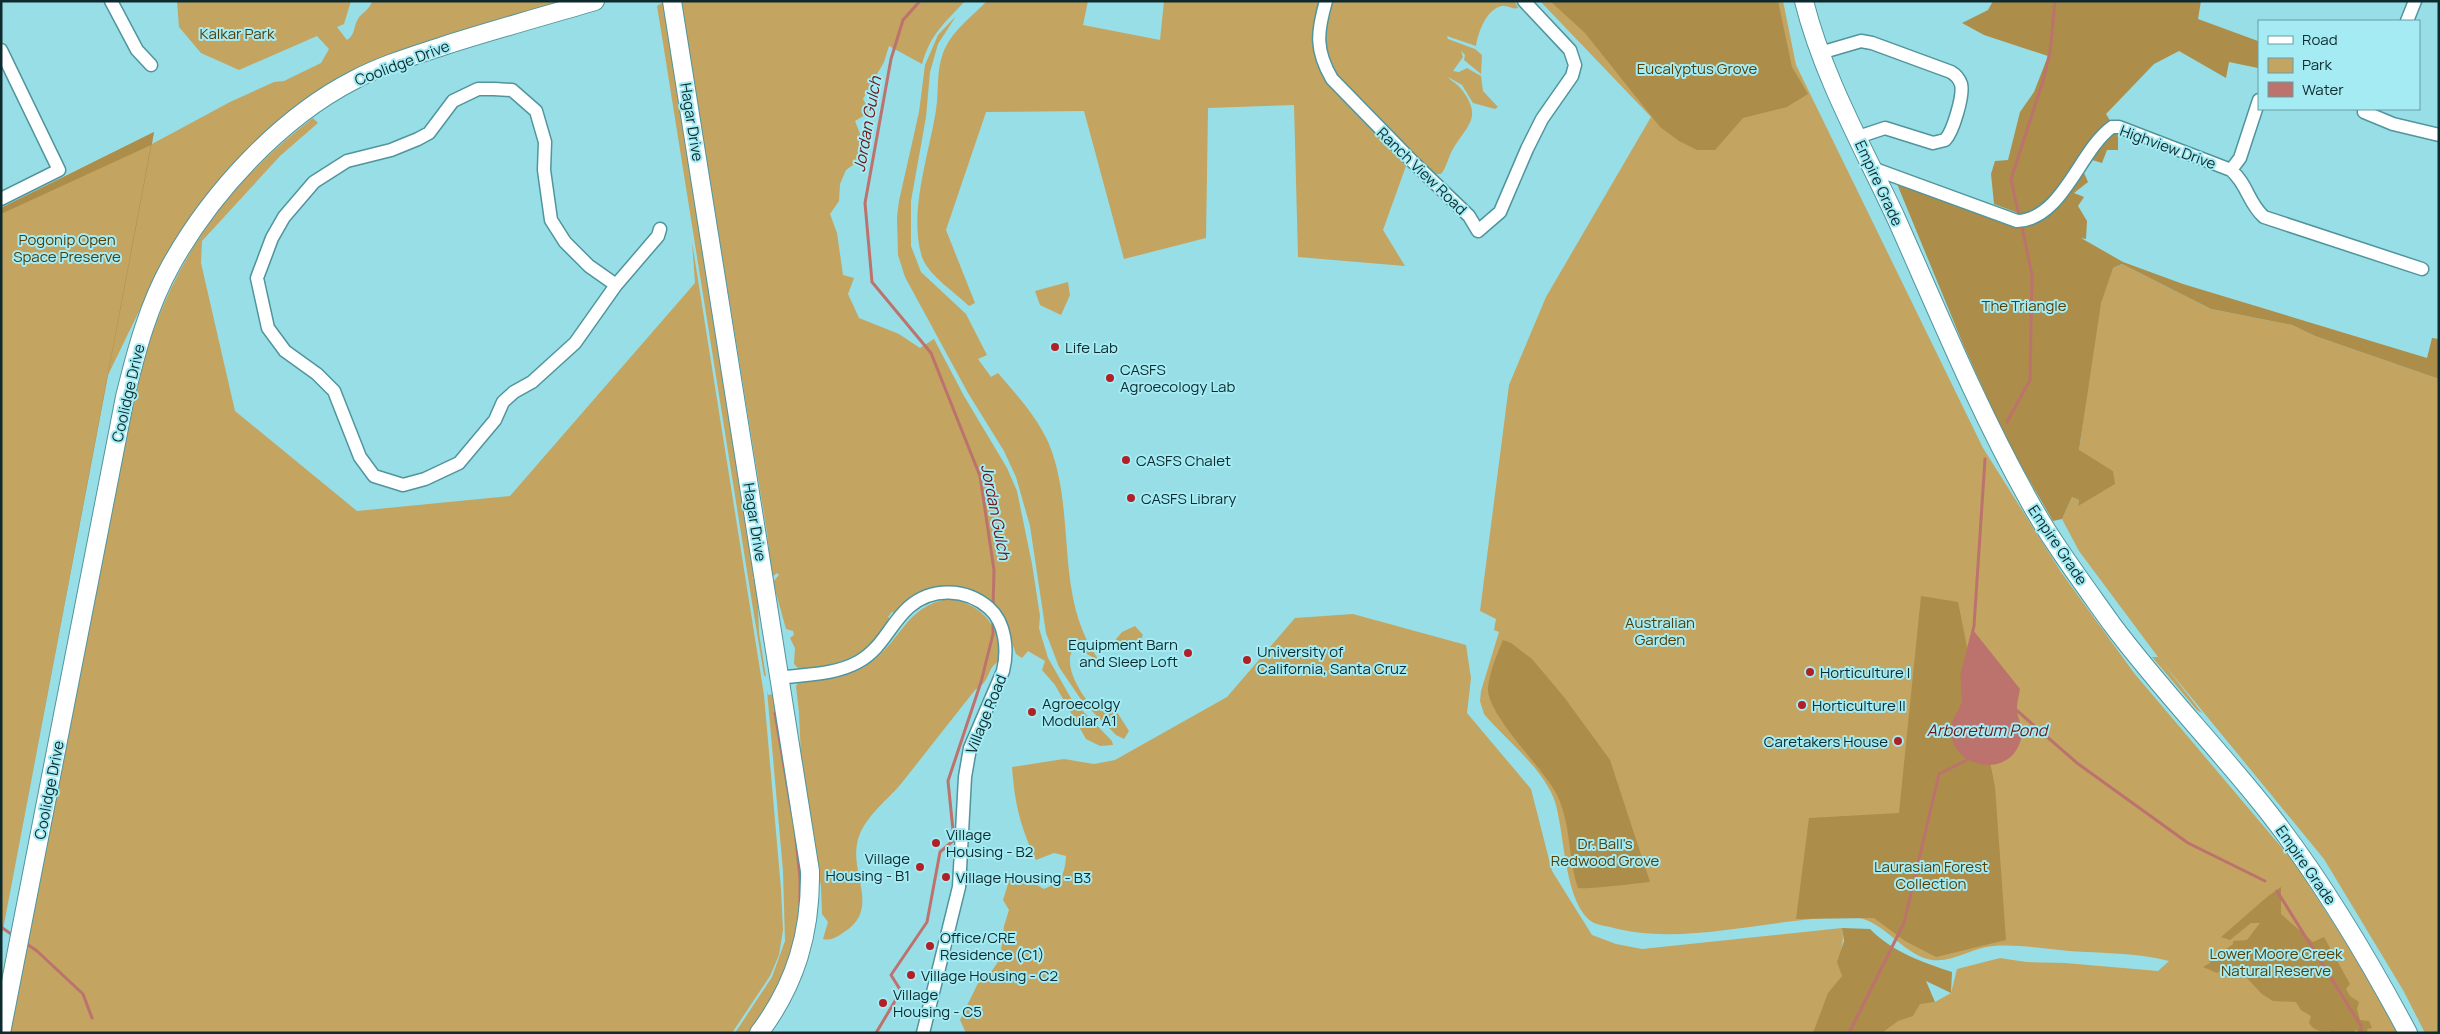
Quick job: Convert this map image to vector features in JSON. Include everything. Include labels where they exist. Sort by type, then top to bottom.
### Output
[{"type":"main road","name":"Coolidge Drive","points":[[1,1033],[125,397],[140,341],[170,266],[212,202],[260,150],[303,114],[354,80],[404,59],[595,1]]},
{"type":"main road","name":"Hagar Drive","points":[[672,1],[809,858],[811,898],[806,931],[797,966],[780,1004],[759,1033]]},
{"type":"main road","name":"Empire Grade","points":[[1804,1],[1820,53],[1963,368],[2028,499],[2071,565],[2136,655],[2269,813],[2304,861],[2370,962],[2408,1033]]},
{"type":"street","points":[[111,1],[137,50],[151,65]]},
{"type":"street","name":"Ranch View Road","points":[[1326,1],[1318,31],[1324,65],[1332,79],[1412,162],[1469,216],[1478,231],[1500,212],[1536,130],[1572,76],[1574,65],[1570,50],[1524,1]]},
{"type":"street","points":[[2407,20],[2415,1]]},
{"type":"street","points":[[1820,53],[1853,42],[1872,43],[1951,72],[1958,77],[1962,90],[1951,131],[1945,140],[1933,143],[1886,128],[1858,137]]},
{"type":"street","points":[[1,50],[59,170],[1,199]]},
{"type":"street","points":[[616,285],[589,266],[565,242],[551,220],[544,170],[545,142],[536,111],[512,90],[494,88],[478,89],[453,101],[429,133],[418,139],[391,150],[347,161],[314,182],[284,217],[272,238],[257,278],[268,328],[286,351],[317,374],[334,391],[360,457],[374,476],[403,484],[425,478],[459,463],[495,420],[503,402],[514,392],[532,382],[575,343],[616,285],[658,236],[660,229]]},
{"type":"street","points":[[2230,170],[2240,158],[2258,103]]},
{"type":"street","points":[[2362,110],[2393,124],[2439,136]]},
{"type":"street","name":"Highview Drive","points":[[1872,168],[2016,220],[2031,217],[2058,199],[2094,143],[2112,127],[2230,170],[2242,180],[2254,208],[2264,217],[2422,269]]},
{"type":"street","name":"Village Road","points":[[780,678],[836,670],[856,663],[871,654],[908,608],[933,594],[952,592],[976,599],[990,609],[1004,633],[1006,658],[1003,672],[970,748],[965,777],[959,887],[923,1033]]},
{"type":"green space","name":"Pogonip Open Space Preserve","points":[[177,1],[351,1],[344,24],[337,27],[347,40],[353,33],[358,19],[372,1],[562,1],[445,37],[267,133],[235,163],[204,198],[163,262],[108,375],[1,940],[1,208],[154,132],[152,144],[230,102],[274,82],[284,81],[321,63],[329,49],[317,36],[239,70],[201,53],[179,27]]},
{"type":"green space","points":[[681,1],[965,1],[934,37],[922,64],[889,46],[884,62],[863,99],[870,112],[855,121],[867,151],[860,160],[846,170],[840,184],[839,201],[830,214],[837,233],[843,275],[854,278],[848,294],[859,318],[899,334],[920,348],[934,339],[964,396],[1007,468],[1017,491],[1032,564],[1040,616],[1039,628],[1048,658],[1072,700],[1112,741],[1113,745],[1100,746],[1086,739],[1055,685],[1042,670],[1045,661],[1028,651],[1022,658],[1016,654],[1010,637],[962,588],[897,615],[892,612],[888,617],[893,621],[882,634],[872,644],[852,657],[800,670],[794,664],[795,648],[790,638],[794,635],[793,631],[786,629],[773,582],[779,575],[777,573],[772,577],[767,533]]},
{"type":"green space","points":[[987,1],[1088,1],[1083,25],[1160,40],[1164,1],[1515,1],[1518,8],[1502,6],[1491,12],[1481,28],[1476,46],[1447,36],[1448,39],[1475,49],[1482,55],[1481,74],[1464,60],[1465,55],[1461,51],[1463,57],[1453,71],[1459,72],[1467,68],[1481,76],[1483,91],[1498,107],[1495,109],[1473,103],[1462,85],[1448,77],[1460,88],[1468,100],[1472,115],[1471,121],[1453,149],[1441,174],[1435,174],[1411,152],[1383,230],[1405,266],[1298,257],[1294,105],[1208,108],[1206,238],[1124,259],[1084,111],[986,112],[946,230],[975,303],[969,306],[936,277],[925,264],[918,240],[918,203],[936,110],[938,74],[943,53],[956,32]]},
{"type":"green space","points":[[1540,1],[1783,1],[1796,65],[1983,448],[2061,572],[2134,673],[2294,862],[2354,955],[2398,1033],[966,1033],[960,1020],[981,977],[991,972],[1000,959],[1004,926],[1009,910],[1003,900],[1010,878],[1032,882],[1044,889],[1061,877],[1065,868],[1066,856],[1054,853],[1036,860],[1019,815],[1012,767],[1064,759],[1094,764],[1115,760],[1227,697],[1295,618],[1353,614],[1466,645],[1471,678],[1467,713],[1531,789],[1552,871],[1592,935],[1616,944],[1642,949],[1842,928],[1843,941],[1840,968],[1842,976],[1829,993],[1920,1003],[1935,1002],[1951,993],[1957,969],[2000,958],[2026,962],[2065,963],[2158,971],[2169,961],[2132,955],[2021,946],[1985,947],[1948,959],[1932,960],[1911,952],[1873,923],[1852,917],[1793,921],[1699,933],[1668,934],[1639,933],[1602,925],[1594,923],[1584,914],[1571,885],[1558,815],[1550,790],[1534,767],[1484,714],[1480,701],[1481,691],[1499,632],[1494,630],[1496,619],[1480,611],[1509,385],[1546,297],[1651,117]]},
{"type":"green space","name":"Eucalyptus Grove","points":[[1550,1],[1778,1],[1792,67],[1808,94],[1787,107],[1743,118],[1715,150],[1697,150],[1679,141],[1660,127],[1585,33]]},
{"type":"green space","name":"The Triangle","points":[[1993,1],[2201,1],[2198,19],[2258,41],[2258,68],[2229,62],[2226,78],[2179,51],[2154,64],[2106,114],[2118,133],[2118,150],[2107,150],[2102,163],[2089,159],[2081,166],[2088,182],[2074,193],[2084,197],[2078,206],[2087,221],[2086,239],[2081,238],[2123,262],[2183,284],[2427,358],[2432,338],[2439,339],[2439,379],[2315,336],[2292,325],[2211,309],[2122,264],[2113,268],[2101,303],[2079,450],[2113,471],[2115,484],[2078,506],[2079,500],[2072,497],[2062,519],[2053,521],[2007,442],[1963,344],[1895,179],[2015,226],[2018,213],[1994,204],[1991,174],[1995,161],[2008,160],[2020,112],[2034,92],[2048,56],[1984,35],[1962,23],[1988,10]]},
{"type":"green space","points":[[664,2],[757,578],[752,577],[757,583],[759,633],[766,677],[764,675],[754,615],[657,6]]},
{"type":"green space","points":[[956,16],[938,44],[930,72],[926,117],[911,201],[911,246],[921,272],[966,314],[987,355],[978,359],[991,377],[998,373],[1012,389],[1033,416],[1049,444],[1058,471],[1071,585],[1077,613],[1087,639],[1102,664],[1102,666],[1094,658],[1075,647],[1071,654],[1071,671],[1085,698],[1096,711],[1102,707],[1109,712],[1115,709],[1129,731],[1124,739],[1116,735],[1082,701],[1059,667],[1046,633],[1030,526],[1016,477],[1004,451],[968,393],[905,277],[898,255],[897,217],[899,201],[919,112],[925,65],[938,35]]},
{"type":"green space","points":[[313,118],[318,123],[280,156],[202,241],[201,263],[235,411],[357,511],[510,496],[695,283],[692,242],[764,695],[781,889],[783,930],[779,955],[770,976],[732,1033],[10,1033],[134,398],[145,355],[159,315],[197,241],[248,176],[279,146]]},
{"type":"green space","points":[[154,132],[1,940],[151,145],[1,214],[1,208]]},
{"type":"green space","points":[[2122,264],[2211,309],[2292,325],[2315,336],[2439,379],[2439,1033],[2425,1033],[2403,990],[2324,859],[2163,663],[2202,713],[2197,710],[2152,657],[2158,657],[2079,551],[2062,519],[2072,497],[2079,500],[2078,505],[2113,471],[2079,451],[2098,310],[2111,269]]},
{"type":"green space","points":[[1068,282],[1070,295],[1061,315],[1040,305],[1035,291]]},
{"type":"green space","name":"Laurasian Forest Collection","points":[[1921,596],[1958,602],[1995,787],[2006,940],[1936,957],[1905,941],[1874,918],[1796,919],[1809,818],[1899,813]]},
{"type":"green space","points":[[949,599],[971,605],[988,619],[998,639],[998,662],[992,668],[987,679],[975,690],[898,788],[876,810],[864,826],[857,844],[856,856],[862,892],[860,913],[855,923],[841,934],[831,939],[823,939],[828,922],[822,914],[821,887],[801,757],[796,686],[799,682],[840,675],[864,667],[886,648],[903,627],[922,609]]},
{"type":"green space","points":[[1135,626],[1143,635],[1139,644],[1117,648],[1116,639],[1122,632]]},
{"type":"green space","name":"Dr. Ball's Redwood Grove","points":[[1503,640],[1511,643],[1532,659],[1564,697],[1610,760],[1650,882],[1578,888],[1572,865],[1565,817],[1557,795],[1496,712],[1490,699],[1489,681]]},
{"type":"green space","points":[[767,690],[768,695],[773,694],[778,709],[803,874],[802,910],[789,968],[759,1021],[750,1033],[735,1033],[772,977],[785,941],[783,871]]},
{"type":"green space","name":"Lower Moore Creek Natural Reserve","points":[[2281,887],[2281,914],[2313,942],[2324,937],[2350,984],[2346,989],[2350,996],[2359,1002],[2357,1009],[2360,1020],[2369,1021],[2372,1028],[2367,1029],[2368,1033],[2360,1033],[2355,1029],[2355,1033],[2330,1033],[2330,1031],[2313,1028],[2309,1023],[2311,1016],[2301,1010],[2296,1002],[2273,1001],[2262,994],[2242,973],[2225,967],[2217,973],[2203,967],[2210,963],[2209,960],[2225,953],[2223,951],[2233,944],[2233,941],[2247,940],[2260,923],[2251,923],[2230,940],[2221,937]]},
{"type":"green space","points":[[1842,928],[1870,929],[1878,937],[1898,950],[1952,972],[1951,993],[1926,981],[1935,1002],[1920,1004],[1913,1016],[1898,1021],[1882,1033],[1813,1033],[1828,993],[1842,976],[1837,962],[1844,941]]},
{"type":"water","name":"Arboretum Pond","points":[[1973,630],[2020,689],[2017,712],[2021,728],[2021,740],[2012,755],[2003,762],[1992,765],[1971,761],[1961,754],[1954,745],[1951,734],[1953,720],[1962,703],[1962,675]]},
{"type":"waterway","name":"Jordan Gulch","points":[[920,1],[903,20],[891,59],[865,203],[872,282],[931,353],[980,476],[994,570],[993,606]]},
{"type":"waterway","points":[[2019,216],[2011,179],[2043,81],[2050,52],[2055,1]]},
{"type":"waterway","points":[[2007,422],[2030,380],[2032,275],[2021,222]]},
{"type":"waterway","points":[[1963,699],[1962,675],[1974,626],[1985,459]]},
{"type":"waterway","name":"Jordan Gulch","points":[[876,1033],[901,991],[891,975],[927,922],[940,852],[954,840],[948,781],[981,682],[993,634],[993,619]]},
{"type":"waterway","points":[[2014,708],[2077,763],[2188,843],[2265,881]]},
{"type":"waterway","points":[[775,713],[792,813]]},
{"type":"waterway","points":[[1849,1033],[1904,923],[1939,774],[1967,760],[1967,758]]},
{"type":"waterway","points":[[795,829],[800,878],[800,905]]},
{"type":"waterway","points":[[2277,891],[2361,1026],[2361,1033]]},
{"type":"waterway","points":[[1,927],[14,936]]},
{"type":"waterway","points":[[24,942],[37,951],[83,994],[92,1018]]},
{"type":"place","name":"Life Lab","points":[[1055,347]]},
{"type":"place","name":"CASFS Agroecology Lab","points":[[1110,378]]},
{"type":"place","name":"CASFS Chalet","points":[[1126,460]]},
{"type":"place","name":"CASFS Library","points":[[1131,498]]},
{"type":"place","name":"Equipment Barn and Sleep Loft","points":[[1188,653]]},
{"type":"place","name":"University of California, Santa Cruz","points":[[1247,660]]},
{"type":"place","name":"Horticulture I","points":[[1810,672]]},
{"type":"place","name":"Horticulture II","points":[[1802,705]]},
{"type":"place","name":"Agroecolgy Modular A1","points":[[1032,712]]},
{"type":"place","name":"Caretakers House","points":[[1898,741]]},
{"type":"place","name":"Village Housing - B2","points":[[936,843]]},
{"type":"place","name":"Village Housing - B1","points":[[920,867]]},
{"type":"place","name":"Village Housing - B3","points":[[946,877]]},
{"type":"place","name":"Office/CRE Residence (C1)","points":[[930,946]]},
{"type":"place","name":"Village Housing - C2","points":[[911,975]]},
{"type":"place","name":"Village Housing - C5","points":[[883,1003]]},
{"type":"park label","name":"Kalkar Park","points":[[237,33]]},
{"type":"park label","name":"Australian Garden","points":[[1660,630]]}]
